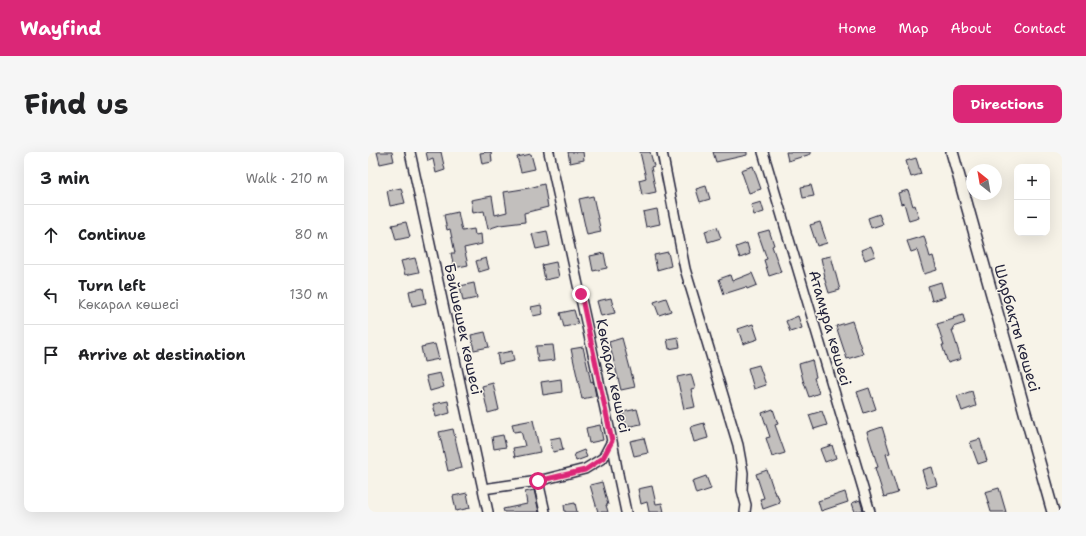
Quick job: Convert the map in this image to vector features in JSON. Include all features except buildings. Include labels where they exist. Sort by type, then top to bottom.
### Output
[{"type":"street","name":"Бәйшешек көшесі","points":[[410,152],[488,512]]},
{"type":"street","name":"Көкарал көшесі","points":[[549,152],[626,512]]},
{"type":"street","points":[[662,152],[685,269],[738,445],[743,473],[742,490],[746,505],[745,512]]},
{"type":"street","name":"Атамұра көшесі","points":[[764,152],[870,512]]},
{"type":"street","name":"Шарбақты көшесі","points":[[952,152],[1053,512]]},
{"type":"street","points":[[483,489],[538,481],[585,470],[603,458],[612,441]]},
{"type":"street","points":[[538,481],[545,512]]},
{"type":"route","points":[[538,481],[585,470],[603,458],[612,441],[581,294]]}]
